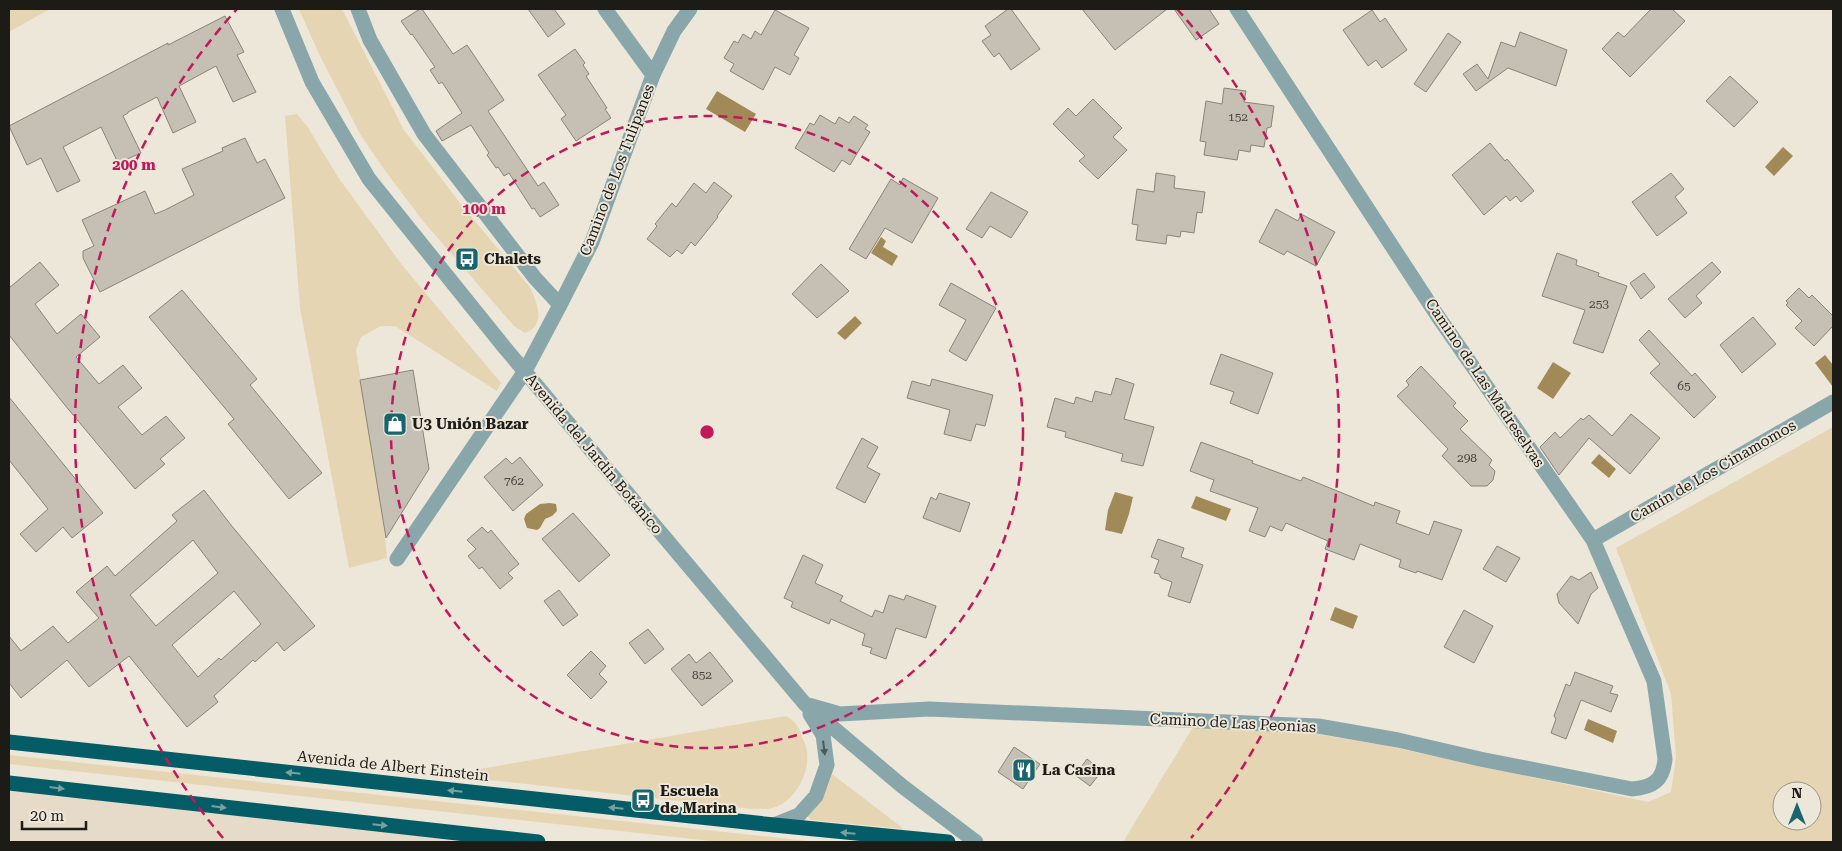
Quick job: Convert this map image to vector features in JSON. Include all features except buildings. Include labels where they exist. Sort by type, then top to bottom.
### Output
[{"type":"highway","name":"Avenida de Albert Einstein","points":[[9,742],[774,825],[948,842]]},
{"type":"highway","points":[[9,783],[538,842]]},
{"type":"street","name":"Avenida del Jardín Botánico","points":[[282,9],[312,82],[370,179],[525,371],[805,704],[902,786],[976,842]]},
{"type":"street","points":[[358,9],[370,40],[424,134],[535,278],[560,305]]},
{"type":"street","points":[[605,9],[653,75]]},
{"type":"street","name":"Camino de Los Tulipanes","points":[[397,559],[525,371],[592,242],[653,75],[674,31],[690,9]]},
{"type":"street","name":"Camino de Las Madreselvas","points":[[1236,9],[1438,315],[1593,540],[1654,681],[1665,759],[1664,770],[1656,782]]},
{"type":"street","name":"Camín de Los Cinamomos","points":[[1593,540],[1833,402]]},
{"type":"street","name":"Camino de Las Peonias","points":[[805,704],[840,714],[929,709],[1318,726],[1398,740],[1480,759],[1632,789],[1645,788],[1656,782]]},
{"type":"street","name":"Avenida de Albert Einstein","points":[[774,825],[800,815],[816,796],[827,765],[823,735],[805,704]]},
{"type":"shaded area","points":[[9,9],[50,9],[9,32]]},
{"type":"shaded area","points":[[299,9],[342,9],[404,130],[464,208],[529,286],[538,312],[538,319],[532,329],[525,333],[514,326],[423,221],[383,168],[360,134],[319,54]]},
{"type":"shaded area","points":[[717,91],[756,114],[745,132],[706,109]]},
{"type":"shaded area","points":[[297,114],[307,126],[338,177],[402,265],[501,383],[497,391],[395,326],[381,326],[361,337],[356,350],[387,558],[349,568],[300,308],[285,116]]},
{"type":"shaded area","points":[[1783,147],[1793,156],[1774,176],[1765,167]]},
{"type":"shaded area","points":[[881,237],[886,241],[883,247],[898,256],[892,266],[871,253]]},
{"type":"shaded area","points":[[855,316],[862,323],[845,340],[837,333]]},
{"type":"shaded area","points":[[1825,355],[1833,365],[1833,387],[1815,363]]},
{"type":"shaded area","points":[[1553,362],[1571,373],[1553,399],[1537,388]]},
{"type":"shaded area","points":[[1833,427],[1833,842],[1123,842],[1193,727],[1304,732],[1383,745],[1648,802],[1671,792],[1676,757],[1671,694],[1616,548]]},
{"type":"shaded area","points":[[1599,454],[1616,469],[1609,478],[1591,463]]},
{"type":"shaded area","points":[[1115,492],[1133,497],[1122,534],[1105,530],[1108,510]]},
{"type":"shaded area","points":[[1196,496],[1231,509],[1226,521],[1191,508]]},
{"type":"shaded area","points":[[540,504],[556,504],[557,511],[545,519],[537,530],[527,528],[524,519],[526,514]]},
{"type":"shaded area","points":[[1335,607],[1358,616],[1353,629],[1330,620]]},
{"type":"shaded area","points":[[786,716],[797,725],[800,731],[807,750],[806,769],[794,794],[780,805],[770,809],[752,809],[445,775]]},
{"type":"shaded area","points":[[1588,719],[1617,731],[1613,743],[1584,730]]},
{"type":"shaded area","points":[[9,755],[817,842],[720,842],[9,764]]},
{"type":"shaded area","points":[[832,774],[904,829],[811,820],[807,816],[816,806],[828,786]]},
{"type":"shaded area","points":[[9,783],[538,842],[9,842]]},
{"type":"place","name":"Chalets","points":[[467,259]]},
{"type":"place","name":"U3 Unión Bazar","points":[[395,424]]},
{"type":"place","name":"La Casina","points":[[1024,770]]},
{"type":"place","name":"Escuela de Marina","points":[[643,800]]}]
